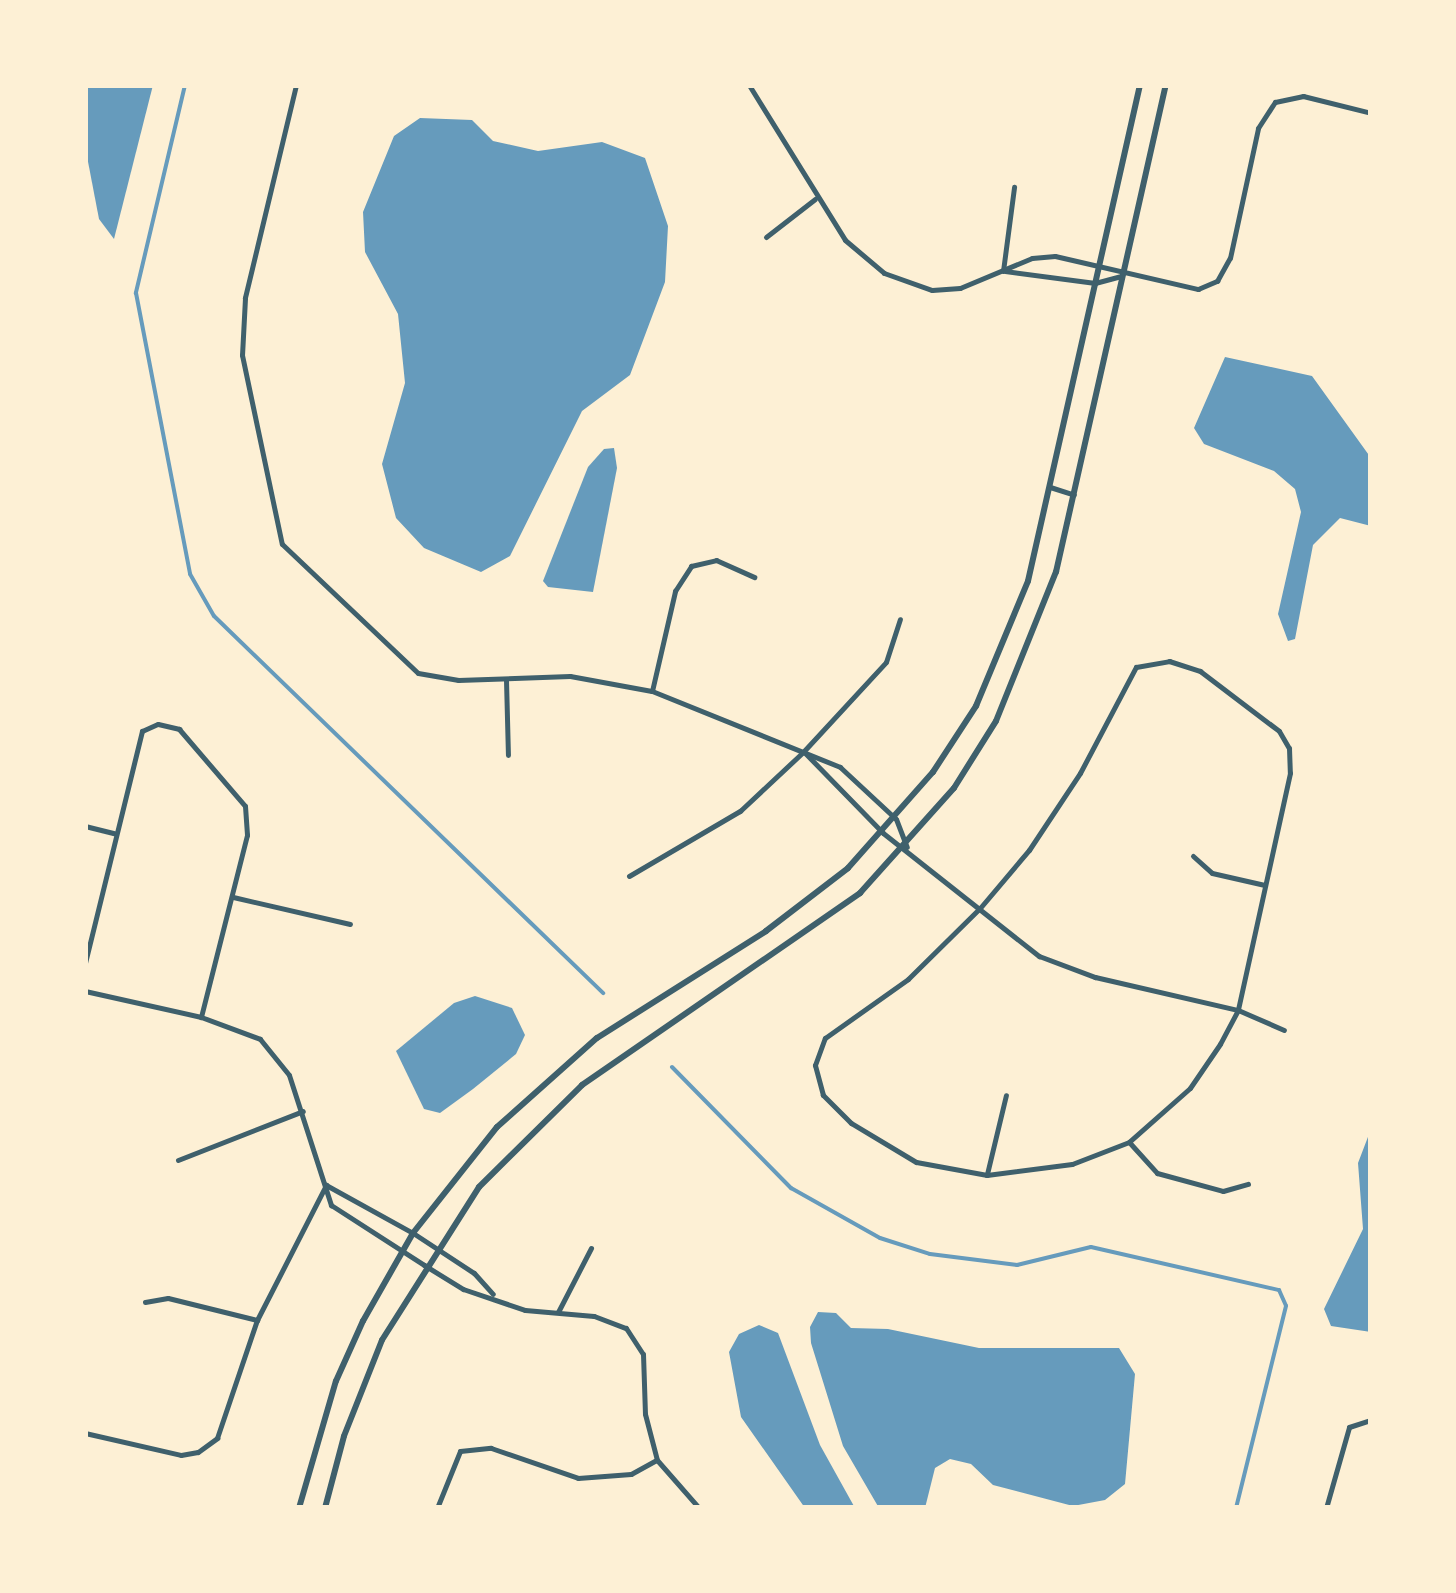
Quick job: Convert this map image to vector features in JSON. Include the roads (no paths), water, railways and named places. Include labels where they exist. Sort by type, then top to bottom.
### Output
[{"type":"street","points":[[296,85],[245,298],[242,356],[282,544],[418,673],[506,680],[570,676],[652,691],[840,767],[896,819],[907,847]]},
{"type":"street","points":[[750,85],[815,200],[845,240],[884,273],[932,290],[960,288],[1032,258],[1099,265],[1125,276],[1198,289],[1217,281],[1230,258],[1258,128],[1275,102],[1303,96],[1371,113]]},
{"type":"street","points":[[298,1508],[336,1381],[402,1251],[496,1126],[597,1038],[811,899],[896,819],[956,740],[996,666],[1028,581],[1140,85]]},
{"type":"street","points":[[325,1508],[364,1380],[424,1265],[527,1134],[582,1085],[824,922],[907,847],[954,788],[1024,661],[1074,496],[1166,85]]},
{"type":"street","points":[[1003,271],[1014,187]]},
{"type":"street","points":[[766,237],[815,200]]},
{"type":"street","points":[[1003,271],[1096,283],[1125,276]]},
{"type":"street","points":[[1050,488],[1074,496]]},
{"type":"street","points":[[652,691],[675,591],[691,566],[716,560],[754,577]]},
{"type":"street","points":[[629,876],[740,811],[804,752],[886,662],[900,620]]},
{"type":"street","points":[[1169,661],[1200,671],[1279,731],[1290,748],[1290,773],[1265,885],[1238,1010],[1190,1088],[1129,1142],[1072,1164],[987,1175],[916,1162],[851,1123],[823,1094],[815,1065],[826,1038],[908,979],[980,908],[1029,850],[1080,773],[1136,667],[1169,661]]},
{"type":"street","points":[[506,680],[508,755]]},
{"type":"street","points":[[85,963],[142,731],[158,724],[179,729],[245,806],[247,835],[201,1017]]},
{"type":"street","points":[[804,752],[882,834],[907,847],[1039,956],[1095,977],[1238,1010],[1284,1030]]},
{"type":"street","points":[[85,826],[114,833]]},
{"type":"street","points":[[1193,856],[1212,873],[1265,885]]},
{"type":"street","points":[[232,896],[350,924]]},
{"type":"street","points":[[85,991],[201,1017],[260,1040],[289,1075],[331,1204],[464,1290],[495,1297],[525,1310],[626,1328],[643,1354],[645,1414],[656,1460],[699,1508]]},
{"type":"street","points":[[987,1175],[1006,1094]]},
{"type":"street","points":[[178,1160],[303,1112]]},
{"type":"street","points":[[1129,1142],[1157,1173],[1223,1190],[1248,1184]]},
{"type":"street","points":[[326,1185],[436,1248],[495,1297]]},
{"type":"street","points":[[85,1433],[180,1455],[198,1452],[217,1438],[258,1320],[326,1185]]},
{"type":"street","points":[[557,1313],[591,1248]]},
{"type":"street","points":[[145,1302],[168,1298],[258,1320]]},
{"type":"street","points":[[1326,1508],[1348,1427],[1369,1420]]},
{"type":"street","points":[[437,1508],[460,1451],[491,1448],[578,1478],[632,1474],[656,1460]]},
{"type":"water","points":[[85,85],[153,85],[114,239],[99,219],[85,146]]},
{"type":"water","points":[[420,118],[472,120],[493,141],[538,151],[602,142],[645,158],[668,226],[665,282],[630,375],[582,411],[510,556],[481,572],[424,548],[396,518],[382,464],[405,383],[398,314],[365,252],[363,212],[394,136]]},
{"type":"water","points":[[1225,357],[1312,376],[1371,458],[1371,526],[1340,518],[1313,545],[1295,639],[1288,641],[1278,614],[1301,512],[1295,489],[1274,471],[1204,444],[1194,428]]},
{"type":"water","points":[[614,448],[617,468],[593,592],[548,587],[543,581],[588,467],[604,449]]},
{"type":"water","points":[[475,996],[512,1008],[525,1035],[516,1054],[473,1089],[440,1113],[424,1109],[396,1051],[454,1003]]},
{"type":"water","points":[[1371,1129],[1371,1332],[1331,1326],[1324,1309],[1363,1229],[1358,1163]]},
{"type":"water","points":[[818,1312],[836,1313],[851,1328],[888,1329],[979,1348],[1119,1348],[1135,1374],[1125,1484],[1105,1500],[1073,1506],[993,1485],[971,1464],[950,1459],[935,1468],[925,1508],[879,1508],[843,1446],[811,1343],[810,1327]]},
{"type":"water","points":[[759,1325],[778,1333],[820,1445],[855,1508],[805,1508],[741,1417],[729,1352],[739,1334]]},
{"type":"waterway","points":[[185,85],[136,293],[190,574],[214,616],[603,993]]},
{"type":"waterway","points":[[672,1067],[791,1188],[880,1238],[930,1254],[1017,1265],[1091,1247],[1279,1290],[1286,1306],[1236,1508]]}]
